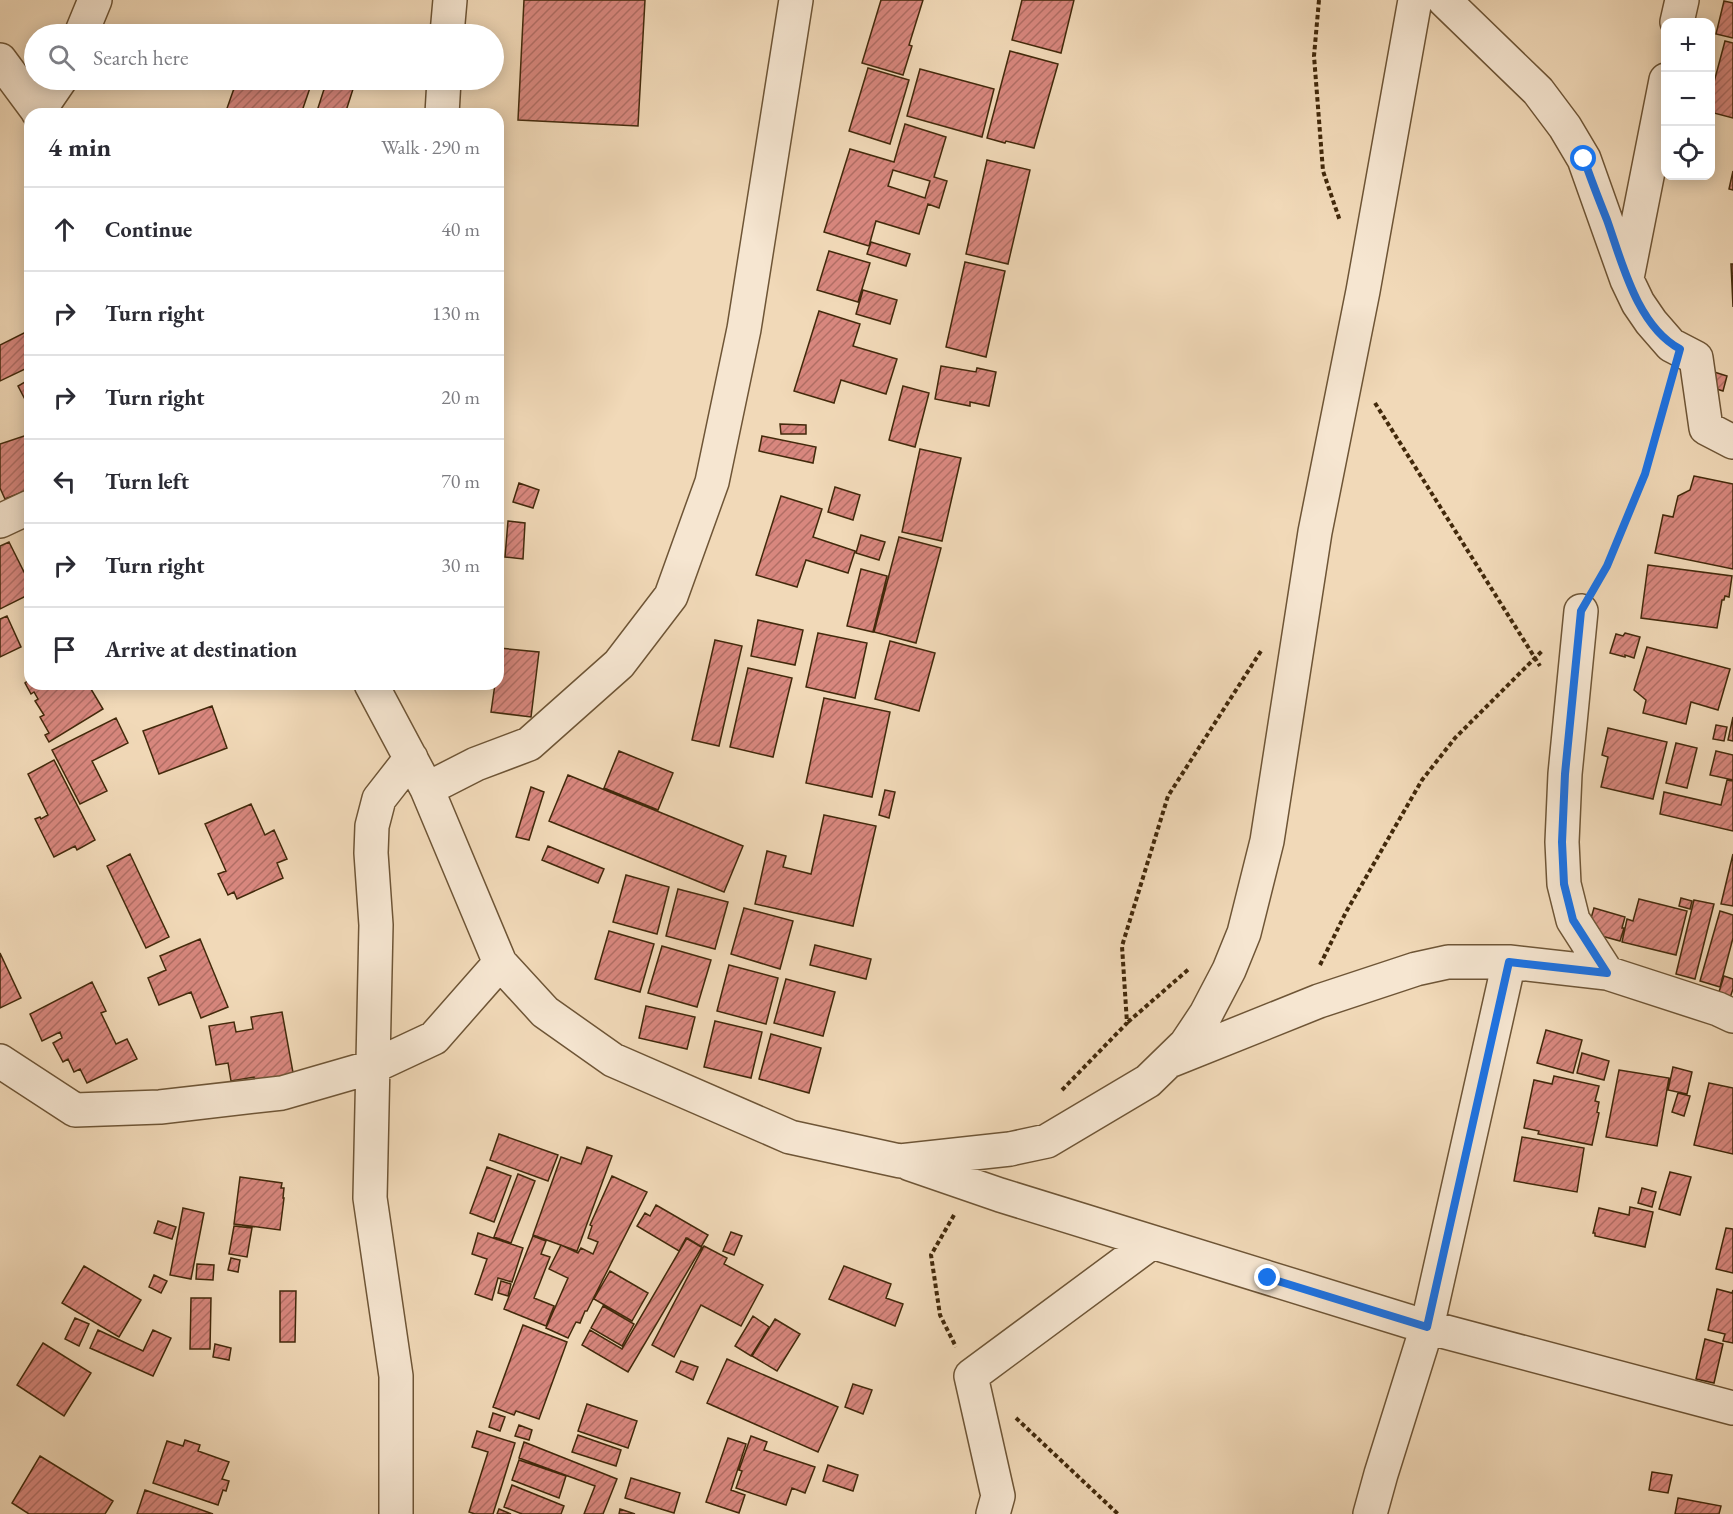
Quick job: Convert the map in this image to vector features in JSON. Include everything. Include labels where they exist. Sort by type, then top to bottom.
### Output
[{"type":"street","points":[[85,24],[95,0]]},
{"type":"street","points":[[448,24],[450,0]]},
{"type":"street","points":[[427,789],[476,764],[529,744],[619,664],[671,596],[712,482],[744,329],[796,0]]},
{"type":"street","points":[[900,1161],[1010,1149],[1047,1141],[1148,1081],[1186,1044],[1206,1014],[1229,970],[1244,933],[1267,841],[1315,532],[1363,291],[1415,0]]},
{"type":"street","points":[[1444,0],[1538,91],[1565,127],[1584,159],[1627,280],[1638,303],[1671,345],[1696,358],[1706,428],[1733,442]]},
{"type":"street","points":[[1678,18],[1682,0]]},
{"type":"street","points":[[0,60],[35,108]]},
{"type":"street","points":[[42,108],[54,90]]},
{"type":"street","points":[[442,108],[443,90]]},
{"type":"street","points":[[1627,280],[1661,102]]},
{"type":"street","points":[[0,521],[24,510]]},
{"type":"street","points":[[1581,611],[1565,774],[1562,842],[1564,884],[1573,920],[1607,973]]},
{"type":"street","points":[[374,690],[427,789],[500,963],[545,1012],[613,1060],[790,1137],[900,1161],[1000,1195],[1427,1327],[1733,1408]]},
{"type":"street","points":[[396,1514],[396,1376],[370,1198],[376,925],[371,853],[372,826],[379,799],[411,758]]},
{"type":"street","points":[[1167,1062],[1301,1008],[1416,969],[1448,962],[1509,962],[1607,973],[1733,1016]]},
{"type":"street","points":[[1370,1514],[1427,1327],[1509,962]]},
{"type":"street","points":[[0,1061],[75,1110],[160,1107],[282,1093],[372,1067],[434,1038],[500,963]]},
{"type":"street","points":[[993,1514],[998,1496],[971,1376],[1152,1242]]},
{"type":"path","points":[[1319,0],[1314,56],[1323,171],[1341,225]]},
{"type":"path","points":[[1581,611],[1607,566],[1645,474],[1680,349]]},
{"type":"path","points":[[1349,362],[1541,667]]},
{"type":"path","points":[[1127,1023],[1122,946],[1168,796],[1266,641]]},
{"type":"path","points":[[1301,1008],[1335,933],[1422,780],[1455,738],[1543,650]]},
{"type":"path","points":[[1054,1098],[1127,1023],[1198,961]]},
{"type":"building","points":[[524,0],[645,0],[638,126],[518,120]]},
{"type":"building","points":[[881,0],[923,0],[909,45],[912,46],[903,75],[862,63]]},
{"type":"building","points":[[1022,0],[1074,0],[1061,53],[1012,40]]},
{"type":"building","points":[[1724,1],[1733,3],[1733,38],[1716,34]]},
{"type":"building","points":[[1725,41],[1733,43],[1733,118],[1715,113],[1715,78]]},
{"type":"building","points":[[1010,51],[1058,64],[1034,148],[987,138]]},
{"type":"building","points":[[868,68],[909,80],[890,144],[849,131]]},
{"type":"building","points":[[920,69],[994,89],[982,137],[907,116]]},
{"type":"building","points":[[233,90],[309,90],[303,108],[227,108]]},
{"type":"building","points":[[324,90],[353,90],[347,108],[318,108]]},
{"type":"building","points":[[905,124],[946,137],[934,177],[947,181],[939,208],[928,204],[919,234],[876,221],[869,246],[824,232],[850,149],[894,162]],"holes":[[[893,170],[930,181],[925,198],[888,186]]]},
{"type":"building","points":[[987,160],[1030,170],[1008,264],[966,254]]},
{"type":"building","points":[[1733,171],[1733,190],[1729,189]]},
{"type":"building","points":[[871,242],[910,254],[906,266],[867,254]]},
{"type":"building","points":[[829,251],[870,263],[858,302],[817,290]]},
{"type":"building","points":[[965,262],[1005,271],[986,357],[946,347]]},
{"type":"building","points":[[1731,264],[1733,264],[1733,307]]},
{"type":"building","points":[[863,290],[897,300],[890,324],[856,314]]},
{"type":"building","points":[[819,311],[860,324],[853,346],[897,359],[886,394],[841,380],[834,403],[794,391]]},
{"type":"building","points":[[24,333],[24,369],[0,381],[0,345]]},
{"type":"building","points":[[941,366],[976,372],[977,368],[996,372],[989,406],[970,402],[970,406],[935,399]]},
{"type":"building","points":[[1711,371],[1727,376],[1723,391],[1707,386]]},
{"type":"building","points":[[24,382],[24,398],[18,386]]},
{"type":"building","points":[[903,386],[929,393],[915,447],[889,440]]},
{"type":"building","points":[[780,424],[806,425],[806,434],[781,434]]},
{"type":"building","points":[[24,436],[24,491],[5,499],[0,488],[0,444]]},
{"type":"building","points":[[762,436],[816,447],[813,463],[759,451]]},
{"type":"building","points":[[920,449],[961,458],[942,541],[902,532]]},
{"type":"building","points":[[1694,476],[1733,484],[1733,569],[1655,553],[1663,515],[1673,517],[1678,496],[1690,490]]},
{"type":"building","points":[[519,483],[539,490],[533,508],[513,502]]},
{"type":"building","points":[[835,487],[860,495],[853,520],[828,512]]},
{"type":"building","points":[[781,496],[822,509],[813,537],[855,551],[848,573],[806,560],[797,587],[756,575]]},
{"type":"building","points":[[508,521],[525,523],[523,559],[505,557]]},
{"type":"building","points":[[861,535],[885,542],[879,560],[856,553]]},
{"type":"building","points":[[899,537],[941,548],[916,643],[874,632]]},
{"type":"building","points":[[9,542],[24,572],[24,597],[0,609],[0,546]]},
{"type":"building","points":[[1648,565],[1732,576],[1729,597],[1725,596],[1722,600],[1717,628],[1641,618]]},
{"type":"building","points":[[861,569],[887,576],[873,632],[847,626]]},
{"type":"building","points":[[7,616],[21,647],[0,657],[0,619]]},
{"type":"building","points":[[758,620],[803,630],[795,665],[751,656]]},
{"type":"building","points":[[818,633],[867,643],[855,698],[806,687]]},
{"type":"building","points":[[1625,633],[1640,637],[1634,658],[1610,653],[1616,634],[1623,636]]},
{"type":"building","points":[[715,640],[742,646],[719,746],[692,740]]},
{"type":"building","points":[[890,641],[935,653],[919,711],[875,699]]},
{"type":"building","points":[[1647,647],[1730,669],[1718,710],[1691,702],[1686,724],[1643,713],[1646,700],[1634,690]]},
{"type":"building","points":[[504,648],[539,652],[531,717],[491,712],[494,690],[504,690]]},
{"type":"building","points":[[748,668],[792,678],[773,757],[730,747]]},
{"type":"building","points":[[29,690],[92,690],[103,709],[49,742],[45,735],[49,733],[40,717],[44,715],[35,701],[38,699],[34,692],[31,694]]},
{"type":"building","points":[[824,698],[890,712],[872,797],[806,783]]},
{"type":"building","points":[[212,706],[227,748],[159,774],[143,731]]},
{"type":"building","points":[[1733,717],[1733,741],[1728,740]]},
{"type":"building","points":[[116,718],[128,743],[92,761],[107,791],[80,804],[52,750]]},
{"type":"building","points":[[1716,725],[1727,727],[1724,741],[1713,739]]},
{"type":"building","points":[[1608,728],[1667,742],[1653,799],[1601,787],[1608,757],[1602,755]]},
{"type":"building","points":[[1676,743],[1697,748],[1687,788],[1666,783]]},
{"type":"building","points":[[619,751],[673,773],[658,810],[604,788]]},
{"type":"building","points":[[1716,751],[1733,755],[1733,780],[1710,775]]},
{"type":"building","points":[[54,760],[95,840],[77,850],[75,846],[54,857],[35,819],[48,815],[28,774]]},
{"type":"building","points":[[568,775],[743,846],[724,892],[549,821]]},
{"type":"building","points":[[1727,780],[1733,781],[1733,831],[1660,814],[1664,792],[1721,805]]},
{"type":"building","points":[[531,787],[544,792],[529,840],[516,837]]},
{"type":"building","points":[[885,790],[895,792],[889,818],[879,815]]},
{"type":"building","points":[[251,804],[265,835],[274,830],[287,859],[277,863],[283,878],[237,899],[234,892],[228,895],[218,874],[226,871],[205,824]]},
{"type":"building","points":[[824,815],[876,826],[853,926],[755,904],[767,851],[786,856],[783,867],[811,874]]},
{"type":"building","points":[[548,846],[604,869],[598,883],[542,860]]},
{"type":"building","points":[[130,854],[169,937],[146,948],[107,866]]},
{"type":"building","points":[[1733,854],[1733,906],[1721,904]]},
{"type":"building","points":[[626,875],[669,887],[657,934],[613,922]]},
{"type":"building","points":[[678,889],[728,902],[715,949],[666,936]]},
{"type":"building","points":[[1681,898],[1692,901],[1690,909],[1679,906]]},
{"type":"building","points":[[1639,899],[1687,911],[1676,955],[1622,942],[1627,919],[1633,921]]},
{"type":"building","points":[[1694,900],[1714,904],[1695,979],[1676,974]]},
{"type":"building","points":[[744,908],[793,921],[780,969],[731,954]]},
{"type":"building","points":[[1594,908],[1625,917],[1620,941],[1587,932]]},
{"type":"building","points":[[1720,911],[1733,915],[1733,938],[1720,987],[1700,981]]},
{"type":"building","points":[[609,931],[654,944],[640,992],[595,979]]},
{"type":"building","points":[[200,939],[228,1007],[201,1018],[191,992],[159,1005],[148,978],[166,970],[160,956]]},
{"type":"building","points":[[815,945],[871,959],[866,979],[810,965]]},
{"type":"building","points":[[662,946],[711,960],[697,1007],[648,993]]},
{"type":"building","points":[[0,953],[21,998],[0,1008]]},
{"type":"building","points":[[729,965],[778,978],[766,1024],[717,1011]]},
{"type":"building","points":[[1724,976],[1733,979],[1730,998],[1718,995]]},
{"type":"building","points":[[786,979],[835,992],[823,1036],[774,1023]]},
{"type":"building","points":[[92,982],[106,1011],[101,1013],[116,1044],[127,1039],[137,1059],[87,1083],[80,1069],[74,1072],[68,1059],[63,1062],[53,1043],[62,1038],[60,1032],[42,1041],[30,1014]]},
{"type":"building","points":[[646,1006],[695,1017],[687,1049],[639,1038]]},
{"type":"building","points":[[282,1012],[294,1078],[255,1085],[254,1077],[231,1081],[228,1063],[216,1065],[209,1026],[234,1022],[236,1032],[253,1029],[251,1017]]},
{"type":"building","points":[[715,1021],[762,1032],[751,1078],[704,1067]]},
{"type":"building","points":[[1546,1030],[1582,1040],[1573,1073],[1537,1063]]},
{"type":"building","points":[[771,1034],[821,1048],[809,1093],[759,1079]]},
{"type":"building","points":[[1582,1053],[1609,1061],[1604,1080],[1577,1073]]},
{"type":"building","points":[[1673,1067],[1692,1072],[1687,1094],[1668,1090]]},
{"type":"building","points":[[1619,1070],[1669,1078],[1657,1146],[1606,1137]]},
{"type":"building","points":[[1554,1076],[1599,1086],[1595,1101],[1599,1102],[1597,1112],[1599,1113],[1592,1145],[1538,1134],[1539,1131],[1524,1128],[1534,1080],[1552,1084]]},
{"type":"building","points":[[1709,1083],[1733,1088],[1733,1154],[1694,1145]]},
{"type":"building","points":[[1678,1093],[1690,1096],[1684,1116],[1672,1112]]},
{"type":"building","points":[[499,1134],[558,1155],[548,1181],[490,1160]]},
{"type":"building","points":[[1522,1137],[1584,1148],[1577,1192],[1514,1181]]},
{"type":"building","points":[[587,1147],[612,1156],[577,1251],[533,1235],[561,1157],[581,1164]]},
{"type":"building","points":[[487,1167],[511,1176],[494,1222],[470,1213]]},
{"type":"building","points":[[1670,1172],[1691,1177],[1680,1215],[1659,1209]]},
{"type":"building","points":[[518,1174],[535,1181],[511,1243],[494,1237]]},
{"type":"building","points":[[612,1176],[647,1192],[587,1311],[580,1323],[576,1322],[568,1338],[546,1328],[568,1278],[549,1269],[561,1245],[578,1253],[581,1248],[593,1254],[598,1242],[588,1238],[592,1226],[590,1225]]},
{"type":"building","points":[[240,1177],[282,1183],[284,1198],[280,1230],[234,1224]]},
{"type":"building","points":[[1642,1188],[1656,1192],[1652,1207],[1638,1203]]},
{"type":"building","points":[[656,1205],[708,1235],[701,1247],[686,1238],[679,1251],[637,1226],[645,1213],[650,1216]]},
{"type":"building","points":[[1630,1207],[1653,1212],[1645,1247],[1595,1236],[1593,1233],[1599,1208],[1629,1215]]},
{"type":"building","points":[[183,1208],[204,1213],[191,1279],[170,1275]]},
{"type":"building","points":[[158,1221],[176,1227],[172,1239],[154,1233]]},
{"type":"building","points":[[234,1226],[252,1228],[247,1257],[229,1254]]},
{"type":"building","points":[[1726,1228],[1733,1229],[1733,1273],[1716,1269]]},
{"type":"building","points":[[731,1232],[742,1236],[734,1255],[723,1251]]},
{"type":"building","points":[[478,1233],[523,1248],[512,1282],[498,1278],[492,1300],[475,1294],[487,1259],[472,1254]]},
{"type":"building","points":[[533,1236],[546,1241],[541,1254],[550,1257],[534,1298],[554,1306],[546,1326],[504,1309]]},
{"type":"building","points":[[687,1238],[702,1247],[628,1372],[582,1345],[590,1330],[622,1349]]},
{"type":"building","points":[[704,1246],[727,1258],[724,1264],[763,1285],[741,1326],[701,1305],[674,1357],[652,1345]]},
{"type":"building","points":[[231,1258],[240,1260],[238,1272],[228,1270]]},
{"type":"building","points":[[197,1264],[214,1265],[213,1280],[196,1279]]},
{"type":"building","points":[[84,1266],[141,1300],[119,1337],[62,1303]]},
{"type":"building","points":[[844,1266],[891,1284],[886,1298],[903,1304],[895,1326],[829,1299]]},
{"type":"building","points":[[610,1271],[648,1293],[632,1321],[594,1299]]},
{"type":"building","points":[[154,1275],[167,1281],[161,1293],[149,1287]]},
{"type":"building","points":[[501,1281],[511,1284],[508,1296],[498,1293]]},
{"type":"building","points":[[1717,1289],[1732,1293],[1733,1290],[1733,1343],[1723,1341],[1725,1334],[1708,1330]]},
{"type":"building","points":[[280,1291],[296,1291],[295,1342],[280,1342]]},
{"type":"building","points":[[191,1298],[211,1298],[210,1349],[190,1349]]},
{"type":"building","points":[[603,1306],[634,1324],[622,1346],[591,1328]]},
{"type":"building","points":[[753,1316],[769,1327],[751,1356],[735,1346]]},
{"type":"building","points":[[75,1318],[89,1324],[79,1346],[65,1339]]},
{"type":"building","points":[[775,1319],[800,1334],[777,1371],[752,1356]]},
{"type":"building","points":[[523,1325],[567,1342],[539,1419],[516,1411],[514,1415],[493,1407]]},
{"type":"building","points":[[98,1330],[143,1351],[153,1330],[171,1338],[153,1376],[90,1348]]},
{"type":"building","points":[[1705,1339],[1723,1344],[1714,1383],[1696,1379]]},
{"type":"building","points":[[43,1343],[91,1373],[64,1416],[17,1385]]},
{"type":"building","points":[[215,1344],[231,1348],[229,1360],[213,1357]]},
{"type":"building","points":[[727,1359],[838,1407],[818,1452],[707,1403]]},
{"type":"building","points":[[681,1361],[698,1367],[693,1380],[676,1372]]},
{"type":"building","points":[[853,1384],[872,1390],[863,1414],[845,1407]]},
{"type":"building","points":[[587,1404],[637,1421],[628,1448],[578,1431]]},
{"type":"building","points":[[493,1413],[505,1417],[500,1431],[489,1427]]},
{"type":"building","points":[[519,1425],[532,1430],[529,1440],[515,1436]]},
{"type":"building","points":[[477,1431],[515,1443],[493,1514],[469,1512],[488,1452],[472,1447]]},
{"type":"building","points":[[578,1435],[621,1450],[616,1466],[572,1452]]},
{"type":"building","points":[[751,1436],[767,1442],[764,1450],[815,1467],[805,1493],[792,1488],[786,1505],[736,1488],[742,1471],[739,1470]]},
{"type":"building","points":[[728,1438],[746,1444],[731,1490],[745,1495],[739,1513],[706,1502]]},
{"type":"building","points":[[185,1440],[200,1445],[198,1451],[229,1462],[222,1479],[229,1481],[218,1505],[153,1483],[167,1441],[183,1446]]},
{"type":"building","points":[[524,1442],[617,1479],[603,1514],[584,1514],[595,1486],[519,1458]]},
{"type":"building","points":[[40,1456],[113,1501],[105,1514],[29,1514],[12,1503]]},
{"type":"building","points":[[519,1460],[566,1476],[559,1498],[512,1480]]},
{"type":"building","points":[[828,1465],[858,1475],[853,1491],[823,1481]]},
{"type":"building","points":[[1652,1472],[1672,1475],[1668,1493],[1649,1490]]},
{"type":"building","points":[[631,1478],[680,1493],[674,1513],[625,1498]]},
{"type":"building","points":[[512,1485],[564,1506],[561,1514],[522,1514],[504,1507]]},
{"type":"building","points":[[145,1490],[213,1514],[137,1514]]},
{"type":"building","points":[[1678,1498],[1721,1506],[1719,1514],[1675,1514]]},
{"type":"building","points":[[499,1509],[511,1514],[497,1514]]},
{"type":"building","points":[[620,1509],[635,1514],[619,1514]]},
{"type":"route","points":[[1268,1278],[1427,1327],[1509,962],[1607,973],[1573,920],[1564,884],[1562,842],[1565,774],[1581,611],[1607,566],[1645,474],[1680,349],[1671,345],[1638,303],[1627,280],[1584,159]]}]
